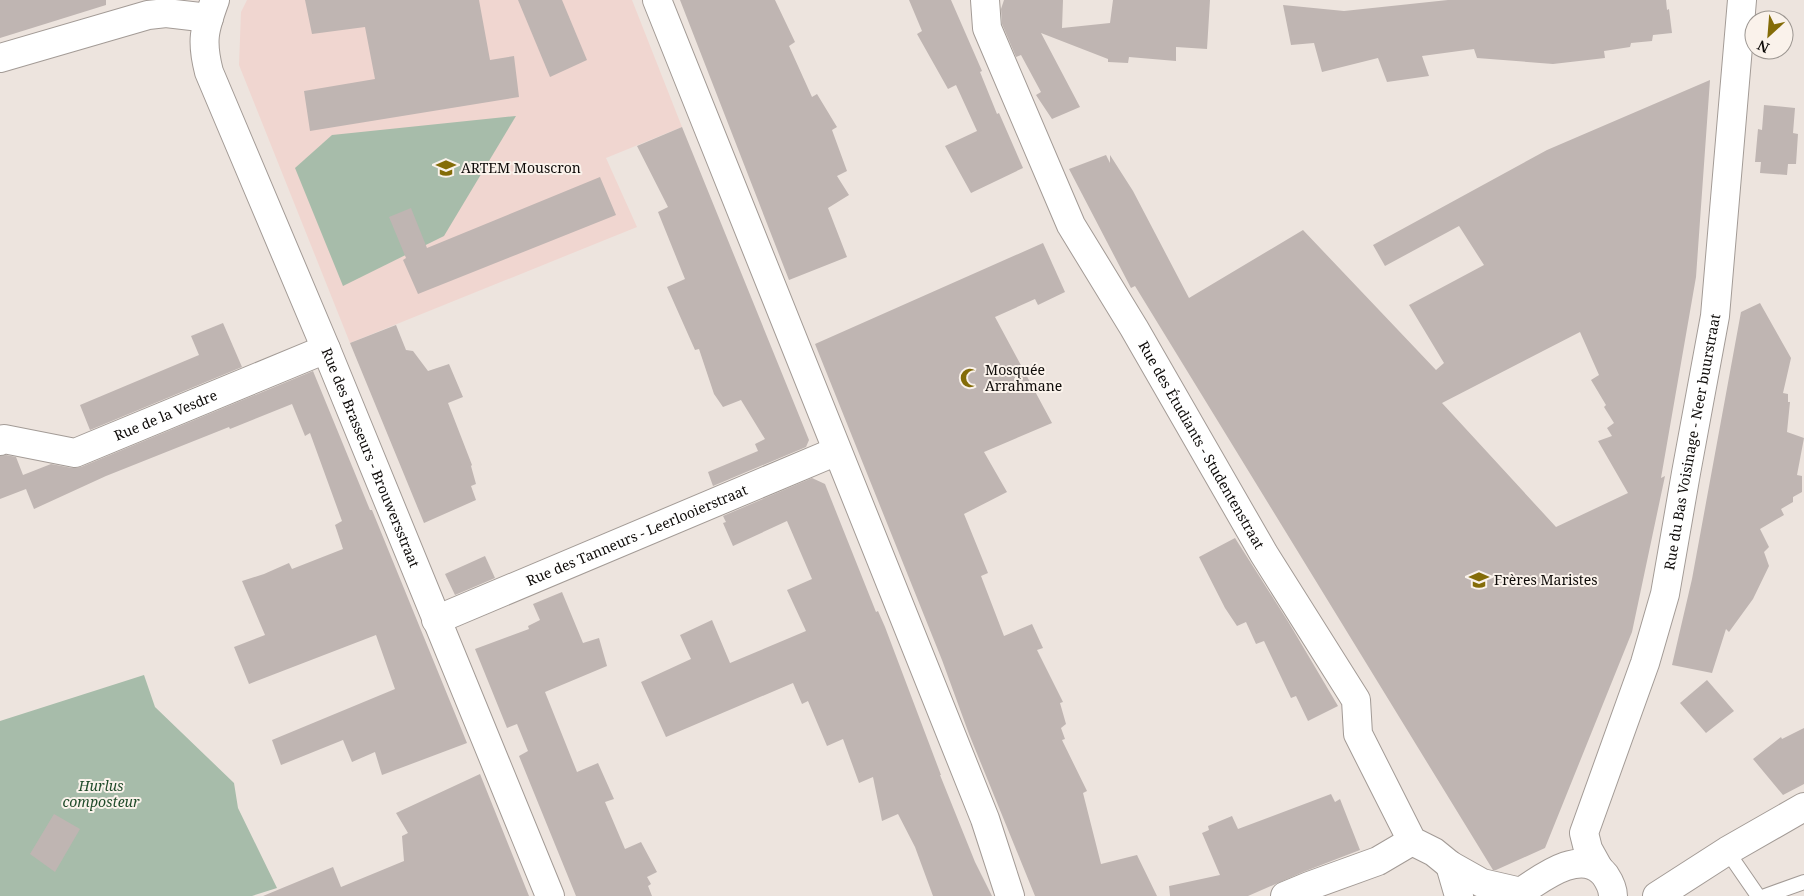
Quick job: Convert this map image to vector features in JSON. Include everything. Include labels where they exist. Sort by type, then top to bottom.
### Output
[{"type":"street","points":[[657,0],[985,818],[1010,896]]},
{"type":"street","name":"Rue des Étudiants - Studentenstraat","points":[[985,0],[987,28],[1071,225],[1134,328],[1264,554],[1356,700],[1358,734],[1412,841]]},
{"type":"street","name":"Rue du Bas Voisinage - Neer buurstraat","points":[[1613,893],[1607,877],[1598,867],[1588,849],[1584,834],[1645,663],[1665,594],[1715,316],[1742,0]]},
{"type":"street","points":[[0,58],[148,15],[212,9]]},
{"type":"street","name":"Rue des Brasseurs - Brouwersstraat","points":[[212,9],[203,44],[209,72],[326,349],[550,896]]},
{"type":"street","name":"Rue de la Vesdre","points":[[0,441],[4,439],[75,452],[326,349]]},
{"type":"street","name":"Rue des Tanneurs - Leerlooierstraat","points":[[436,620],[837,451]]},
{"type":"street","points":[[1657,896],[1727,851],[1804,807]]},
{"type":"street","points":[[1286,896],[1378,861],[1412,841],[1434,852],[1450,865],[1482,883],[1518,894],[1554,871],[1570,864],[1583,863],[1598,867]]},
{"type":"street","points":[[1450,865],[1459,896]]},
{"type":"street","points":[[1613,893],[1648,896]]},
{"type":"lane","points":[[1727,851],[1758,896]]},
{"type":"lane","points":[[1765,896],[1804,882]]},
{"type":"shaded area","name":"ARTEM Mouscron","points":[[247,0],[632,0],[682,127],[606,158],[637,227],[350,343],[239,65],[241,12]]},
{"type":"green space","points":[[516,116],[444,236],[343,286],[295,168],[332,135]]},
{"type":"green space","name":"Hurlus composteur","points":[[144,675],[155,707],[234,783],[238,808],[277,888],[252,896],[0,896],[0,721]]},
{"type":"building","points":[[0,0],[106,0],[106,5],[0,38]]},
{"type":"building","points":[[305,0],[479,0],[490,60],[514,56],[519,97],[310,131],[304,91],[375,79],[365,27],[312,34]]},
{"type":"building","points":[[518,0],[562,0],[587,60],[550,77]]},
{"type":"building","points":[[680,0],[775,0],[795,42],[789,46],[812,97],[817,94],[837,127],[832,130],[847,171],[837,176],[849,195],[828,208],[847,257],[789,280]]},
{"type":"building","points":[[909,0],[951,0],[982,71],[980,72],[997,114],[999,113],[1023,168],[971,193],[945,146],[977,131],[956,85],[948,89],[917,34],[922,31]]},
{"type":"building","points":[[1004,0],[1063,0],[1062,28],[1110,23],[1113,0],[1210,0],[1207,49],[1176,47],[1176,61],[1129,57],[1128,63],[1108,62],[1108,59],[1041,33],[1080,107],[1052,119],[1036,95],[1041,92],[1021,55],[1016,57],[1002,24],[1001,9]]},
{"type":"building","points":[[1448,0],[1666,0],[1672,33],[1653,35],[1652,41],[1631,43],[1630,47],[1604,51],[1605,58],[1553,64],[1477,58],[1474,49],[1422,56],[1429,76],[1387,82],[1378,58],[1322,72],[1314,43],[1291,45],[1283,5],[1344,11]]},
{"type":"building","name":"Frères Maristes","points":[[1710,80],[1696,277],[1661,478],[1665,476],[1632,632],[1545,848],[1493,870],[1135,286],[1131,288],[1069,169],[1106,155],[1110,163],[1110,155],[1133,191],[1189,298],[1303,230],[1436,370],[1444,363],[1409,305],[1484,265],[1459,226],[1385,266],[1373,245],[1547,150]],"holes":[[[1580,332],[1599,375],[1591,380],[1614,423],[1607,428],[1612,436],[1598,441],[1628,493],[1556,527],[1442,403]]]},
{"type":"building","points":[[1764,105],[1795,108],[1793,133],[1798,134],[1796,164],[1788,164],[1787,175],[1760,173],[1761,162],[1755,162],[1758,129],[1762,130]]},
{"type":"building","points":[[682,127],[809,440],[806,447],[713,486],[708,472],[758,451],[755,444],[765,439],[741,400],[723,407],[714,394],[699,349],[695,350],[667,287],[685,279],[658,212],[668,207],[637,146]]},
{"type":"building","points":[[600,177],[616,215],[418,294],[403,260],[406,258],[389,217],[411,208],[427,248]]},
{"type":"building","points":[[1043,243],[1065,292],[1038,305],[1035,299],[995,317],[1052,423],[984,452],[1007,492],[964,514],[988,573],[981,576],[1004,636],[1032,624],[1043,648],[1037,650],[1063,702],[1060,703],[1066,724],[1061,728],[1065,739],[1062,740],[1087,791],[1083,793],[1101,864],[1137,855],[1157,896],[1035,896],[815,344]]},
{"type":"building","points":[[1760,303],[1791,358],[1783,393],[1788,394],[1788,402],[1790,402],[1787,432],[1804,438],[1797,475],[1802,476],[1802,492],[1793,497],[1793,502],[1781,509],[1784,515],[1760,529],[1769,547],[1764,552],[1769,566],[1753,599],[1729,632],[1726,629],[1712,673],[1672,665],[1692,579],[1741,312]]},
{"type":"building","points":[[223,323],[242,367],[90,430],[80,405],[199,355],[191,336]]},
{"type":"building","points":[[396,325],[406,350],[413,351],[428,371],[449,364],[463,397],[448,403],[472,465],[476,484],[471,486],[476,500],[424,523],[350,343]]},
{"type":"building","points":[[313,371],[467,743],[382,775],[375,752],[352,762],[343,740],[281,765],[272,740],[395,689],[376,635],[249,684],[234,647],[265,635],[242,581],[289,563],[292,569],[343,549],[335,525],[342,521],[310,433],[305,436],[292,404],[106,476],[34,509],[26,489],[0,499],[0,456],[16,457],[23,475],[51,464],[72,468],[81,467]]},
{"type":"building","points":[[812,478],[825,484],[876,612],[878,611],[885,627],[940,775],[975,862],[992,896],[933,896],[915,847],[898,814],[882,821],[873,777],[859,783],[843,739],[827,746],[808,701],[802,704],[793,683],[666,737],[641,682],[691,659],[680,635],[712,620],[730,663],[806,631],[787,590],[812,579],[787,521],[733,546],[723,523],[726,522],[723,516]]},
{"type":"building","points":[[1235,538],[1289,623],[1338,706],[1308,721],[1296,696],[1291,698],[1264,641],[1256,644],[1246,622],[1237,626],[1225,608],[1199,557]]},
{"type":"building","points":[[485,556],[495,578],[455,595],[445,574]]},
{"type":"building","points":[[562,592],[583,643],[599,638],[607,666],[545,692],[577,772],[598,763],[614,799],[605,802],[625,849],[641,842],[657,872],[647,877],[651,884],[648,886],[652,896],[576,896],[519,756],[528,751],[517,724],[507,728],[475,649],[529,629],[528,626],[540,620],[533,604]]},
{"type":"building","points":[[1707,680],[1734,711],[1706,733],[1680,703]]},
{"type":"building","points":[[1804,728],[1804,784],[1783,795],[1753,759],[1781,737],[1782,739]]},
{"type":"building","points":[[480,774],[529,896],[263,896],[333,867],[341,887],[404,861],[402,836],[408,833],[396,813]]},
{"type":"building","points":[[1331,794],[1335,802],[1340,799],[1360,850],[1248,896],[1170,896],[1169,886],[1220,875],[1202,833],[1209,830],[1208,826],[1232,816],[1238,829]]},
{"type":"building","points":[[54,814],[80,829],[55,872],[30,854]]},
{"type":"place","name":"ARTEM Mouscron","points":[[446,168]]},
{"type":"place","name":"Mosquée Arrahmane","points":[[970,378]]},
{"type":"place","name":"Frères Maristes","points":[[1479,580]]}]
